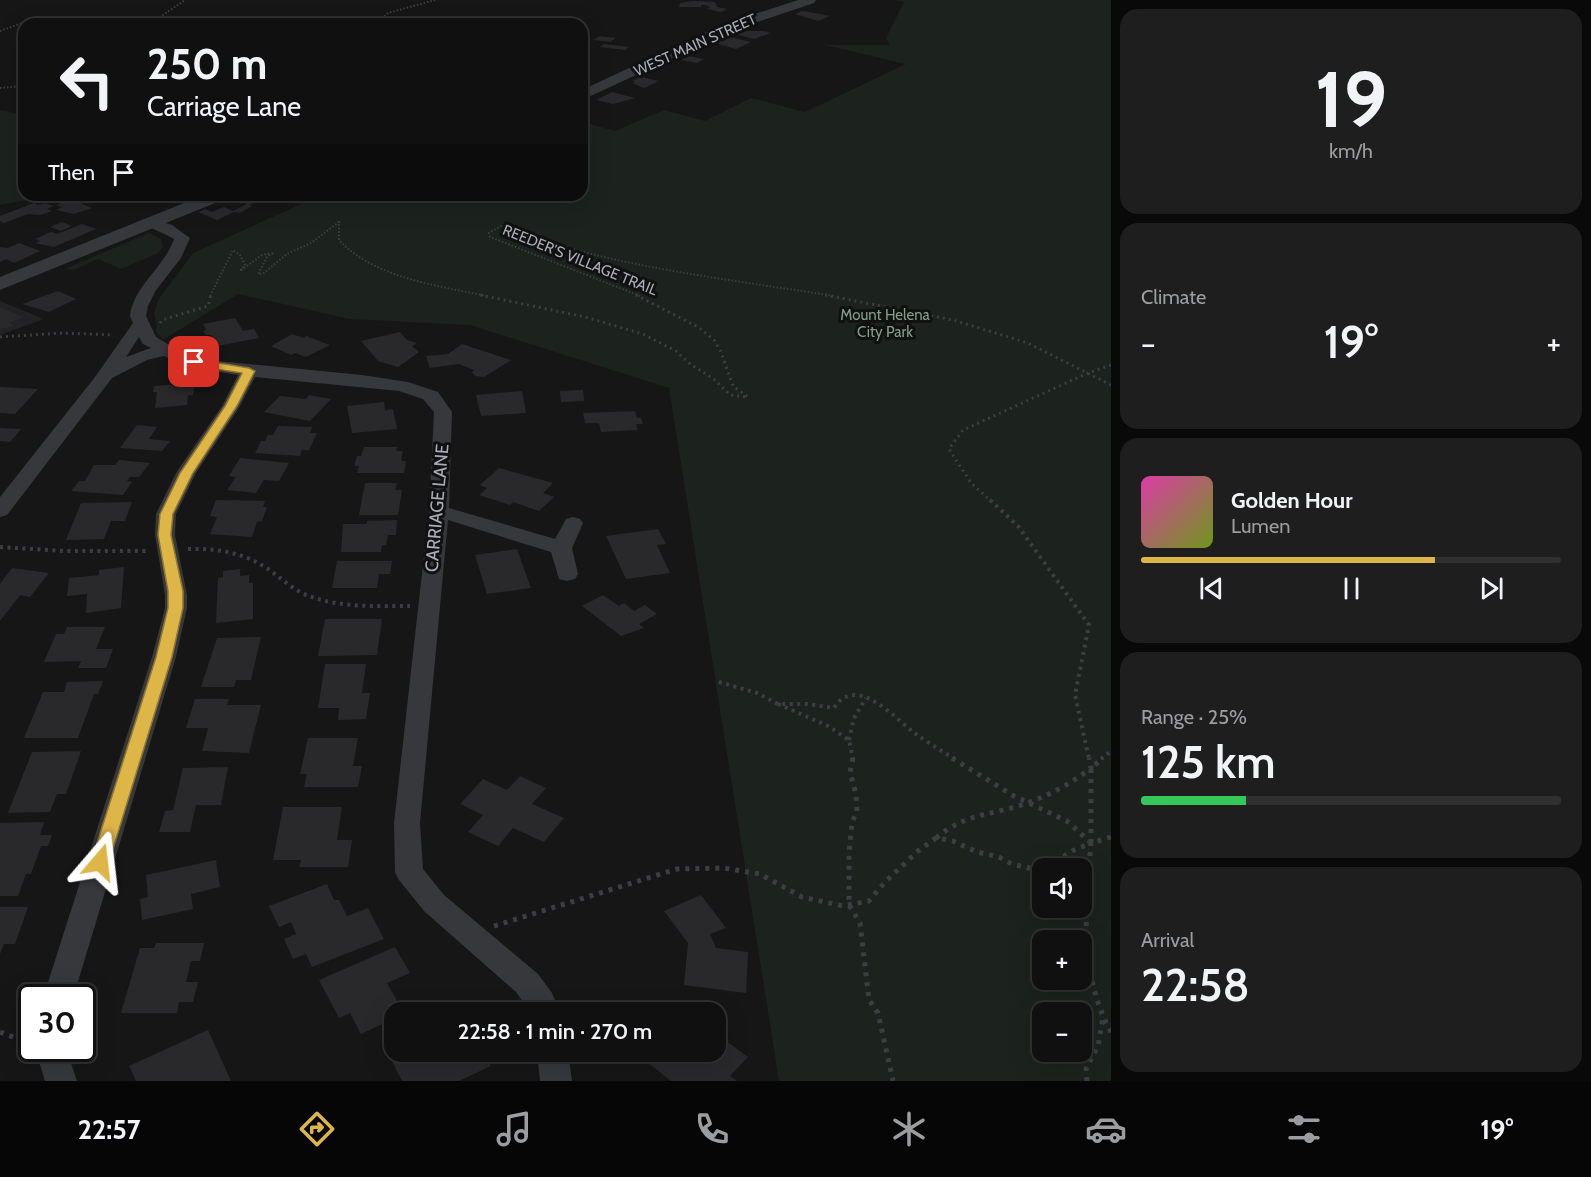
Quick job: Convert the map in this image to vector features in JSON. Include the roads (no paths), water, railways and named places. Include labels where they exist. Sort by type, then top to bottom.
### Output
[{"type":"street","name":"WEST MAIN STREET","points":[[588,93],[726,28],[810,0]]},
{"type":"street","points":[[0,284],[204,201]]},
{"type":"street","points":[[101,381],[127,362],[143,337],[138,318],[145,294],[180,249],[182,238],[167,228],[151,222]]},
{"type":"street","points":[[0,511],[101,381],[143,337]]},
{"type":"street","name":"CARRIAGE LANE","points":[[143,337],[194,362],[249,371],[402,384],[430,395],[439,405],[445,420],[439,511],[407,823],[409,872],[434,903],[527,983],[539,1002]]},
{"type":"street","points":[[62,984],[164,657],[176,608],[176,595],[165,535],[166,514],[186,473],[231,406],[249,371]]},
{"type":"street","points":[[439,511],[561,548]]},
{"type":"street","points":[[567,574],[561,548],[573,523]]},
{"type":"street","points":[[55,1062],[61,1081]]},
{"type":"street","points":[[554,1062],[556,1081]]},
{"type":"park label","name":"Mount Helena City Park","points":[[885,324]]}]
